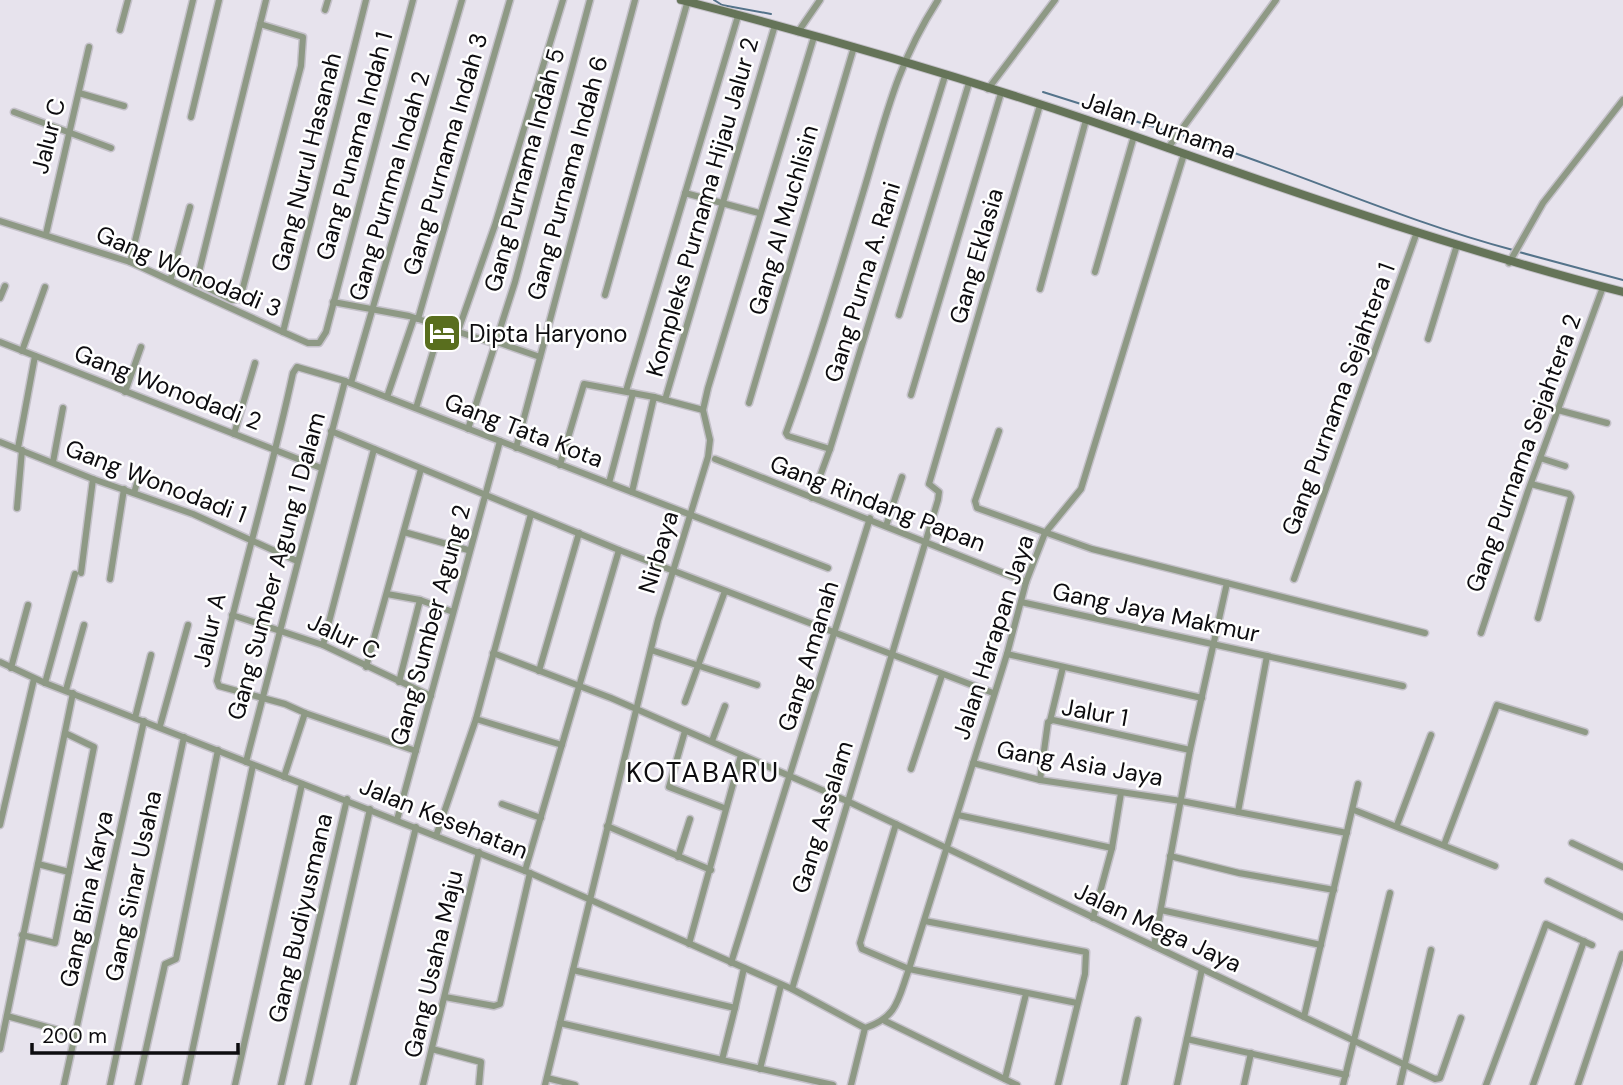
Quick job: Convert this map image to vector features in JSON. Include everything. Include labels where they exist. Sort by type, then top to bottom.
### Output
[{"type":"street","points":[[120,30],[128,0]]},
{"type":"street","points":[[130,262],[193,0]]},
{"type":"street","points":[[191,117],[219,0]]},
{"type":"street","points":[[260,24],[303,37],[301,66],[240,299],[232,300],[195,286],[260,24],[266,0]]},
{"type":"street","points":[[325,10],[328,0]]},
{"type":"street","name":"Gang Nurul Hasanah","points":[[283,332],[366,0]]},
{"type":"street","name":"Gang Punama Indah 1","points":[[333,302],[413,0]]},
{"type":"street","name":"Gang Purnma Indah 2","points":[[348,382],[374,310],[463,0]]},
{"type":"street","name":"Gang Purnama Indah 3","points":[[387,397],[416,318],[510,0]]},
{"type":"street","points":[[458,331],[495,225],[563,0]]},
{"type":"street","name":"Gang Purnama Indah 5","points":[[468,429],[496,343],[590,0]]},
{"type":"street","name":"Gang Purnama Indah 6","points":[[516,448],[635,0]]},
{"type":"street","points":[[605,296],[685,0]]},
{"type":"street","name":"Jalan Purnama","points":[[685,0],[854,47],[1169,147],[1509,262],[1623,292]]},
{"type":"street","points":[[798,32],[820,0]]},
{"type":"street","points":[[831,449],[788,436],[786,433],[902,63],[938,0]]},
{"type":"street","points":[[988,89],[1055,0]]},
{"type":"street","points":[[1169,147],[1276,0]]},
{"type":"street","points":[[609,483],[630,392],[738,16]]},
{"type":"street","name":"Kompleks Purnama Hijau Jalur 2","points":[[665,400],[775,25]]},
{"type":"street","name":"Nirbaya","points":[[546,1081],[672,570],[712,458],[703,410],[759,213],[814,37]]},
{"type":"street","name":"Jalur C","points":[[46,234],[89,47]]},
{"type":"street","name":"Gang Al Muchlisin","points":[[749,403],[854,47]]},
{"type":"street","name":"Gang Purna A. Rani","points":[[812,498],[831,449],[945,76]]},
{"type":"street","points":[[899,315],[969,83]]},
{"type":"street","points":[[79,93],[124,106]]},
{"type":"street","points":[[911,395],[1001,93]]},
{"type":"street","points":[[1509,262],[1543,203],[1623,100]]},
{"type":"street","name":"Gang Eklasia","points":[[925,542],[939,494],[928,481],[950,417],[1040,105]]},
{"type":"street","points":[[15,112],[111,148]]},
{"type":"street","points":[[1040,289],[1086,120]]},
{"type":"street","points":[[1095,272],[1134,136]]},
{"type":"street","name":"Jalan Harapan Jaya","points":[[885,1021],[892,1013],[925,921],[1007,654],[1026,582],[1045,533],[1081,489],[1184,154]]},
{"type":"street","points":[[685,193],[759,213]]},
{"type":"street","points":[[171,278],[190,207]]},
{"type":"street","name":"Gang Wonodadi 3","points":[[0,221],[130,262],[195,286],[308,343],[319,343],[324,338],[333,302]]},
{"type":"street","name":"Gang Purnama Sejahtera 1","points":[[1294,579],[1417,232]]},
{"type":"street","points":[[1427,339],[1457,245]]},
{"type":"street","points":[[0,298],[5,286]]},
{"type":"street","name":"Gang Purnama Sejahtera 2","points":[[1481,633],[1540,458],[1603,287]]},
{"type":"street","points":[[22,351],[45,288]]},
{"type":"street","points":[[333,302],[416,318],[540,357]]},
{"type":"street","points":[[416,408],[441,326]]},
{"type":"street","name":"Gang Wonodadi 2","points":[[0,342],[321,468]]},
{"type":"street","points":[[125,391],[141,347]]},
{"type":"street","points":[[17,508],[20,449],[35,356]]},
{"type":"street","points":[[234,434],[255,363]]},
{"type":"street","name":"Gang Tata Kota","points":[[293,373],[298,366],[348,382],[828,568]]},
{"type":"street","name":"Jalur A","points":[[262,698],[217,683],[250,539],[276,450],[293,373]]},
{"type":"street","name":"Gang Sumber Agung 1 Dalam","points":[[185,1085],[262,698],[331,431],[348,382]]},
{"type":"street","points":[[560,464],[584,384],[654,397],[703,410]]},
{"type":"street","points":[[632,492],[654,397]]},
{"type":"street","points":[[53,462],[62,408]]},
{"type":"street","points":[[1558,410],[1606,423]]},
{"type":"street","points":[[331,431],[619,550],[993,693]]},
{"type":"street","points":[[999,431],[975,505],[1092,549],[1425,633]]},
{"type":"street","name":"Gang Wonodadi 1","points":[[0,442],[250,539],[297,561]]},
{"type":"street","name":"Gang Sumber Agung 2","points":[[397,820],[468,550],[500,442]]},
{"type":"street","points":[[323,645],[374,449]]},
{"type":"street","name":"Gang Rindang Papan","points":[[712,458],[870,518],[1026,582]]},
{"type":"street","points":[[1540,458],[1565,466]]},
{"type":"street","points":[[366,667],[421,469]]},
{"type":"street","points":[[134,493],[139,475]]},
{"type":"street","points":[[886,526],[902,477]]},
{"type":"street","points":[[45,683],[78,574],[93,479]]},
{"type":"street","points":[[1531,484],[1572,497],[1538,618]]},
{"type":"street","points":[[110,579],[124,489]]},
{"type":"street","points":[[436,836],[476,719],[531,514]]},
{"type":"street","name":"Gang Amanah","points":[[731,963],[836,634],[870,518]]},
{"type":"street","points":[[404,532],[468,550]]},
{"type":"street","points":[[539,671],[579,533]]},
{"type":"street","name":"Gang Assalam","points":[[792,989],[925,542]]},
{"type":"street","points":[[445,997],[494,1006],[500,1004],[541,818],[619,550]]},
{"type":"street","points":[[1154,946],[1190,750],[1227,583]]},
{"type":"street","points":[[685,702],[725,591]]},
{"type":"street","points":[[387,594],[420,600],[453,612]]},
{"type":"street","points":[[399,682],[420,600]]},
{"type":"street","name":"Gang Jaya Makmur","points":[[1021,602],[1404,686]]},
{"type":"street","points":[[11,668],[28,606]]},
{"type":"street","name":"Jalur C","points":[[232,615],[279,628],[323,645],[431,696]]},
{"type":"street","points":[[0,1049],[65,733],[69,692],[84,625]]},
{"type":"street","points":[[159,726],[188,625]]},
{"type":"street","points":[[651,650],[757,685]]},
{"type":"street","name":"Jalan Mega Jaya","points":[[493,653],[636,709],[847,801],[1434,1079],[1440,1078],[1461,1018]]},
{"type":"street","points":[[1007,654],[1202,698]]},
{"type":"street","points":[[135,718],[151,655]]},
{"type":"street","points":[[1238,812],[1267,656]]},
{"type":"street","name":"Jalan Kesehatan","points":[[0,662],[34,679],[302,784],[347,799],[527,872],[792,989],[865,1028]]},
{"type":"street","points":[[1050,721],[1063,667]]},
{"type":"street","points":[[911,769],[942,675]]},
{"type":"street","points":[[0,825],[34,679]]},
{"type":"street","points":[[262,698],[416,751]]},
{"type":"street","points":[[1444,845],[1497,705],[1585,732]]},
{"type":"street","points":[[712,741],[725,706]]},
{"type":"street","points":[[284,777],[305,713]]},
{"type":"street","points":[[476,719],[562,745]]},
{"type":"street","name":"Gang Bina Karya","points":[[64,1085],[144,721]]},
{"type":"street","name":"Jalur 1","points":[[1040,779],[1045,735],[1050,721],[1190,750]]},
{"type":"street","points":[[685,731],[669,787],[724,808]]},
{"type":"street","points":[[22,935],[55,943],[95,749],[65,733]]},
{"type":"street","points":[[1397,825],[1431,735]]},
{"type":"street","name":"Gang Sinar Usaha","points":[[110,1085],[184,737]]},
{"type":"street","points":[[138,1085],[164,964],[176,959],[218,750]]},
{"type":"street","points":[[689,944],[711,870],[724,808],[741,755]]},
{"type":"street","name":"Gang Asia Jaya","points":[[973,763],[1040,779],[1181,801],[1348,833]]},
{"type":"street","points":[[235,1085],[302,784]]},
{"type":"street","points":[[1304,1017],[1359,784]]},
{"type":"street","points":[[1093,918],[1112,848],[1121,793]]},
{"type":"street","name":"Gang Budiyusmana","points":[[281,1085],[347,799]]},
{"type":"street","points":[[502,804],[541,818]]},
{"type":"street","points":[[308,1085],[370,809]]},
{"type":"street","points":[[1354,810],[1495,866]]},
{"type":"street","points":[[958,815],[1112,848]]},
{"type":"street","points":[[678,857],[690,819]]},
{"type":"street","points":[[896,824],[860,943],[862,949],[909,969],[1077,1003]]},
{"type":"street","points":[[607,826],[711,870]]},
{"type":"street","points":[[353,1085],[416,827]]},
{"type":"street","points":[[1572,843],[1623,867]]},
{"type":"street","name":"Gang Usaha Maju","points":[[424,1085],[479,852]]},
{"type":"street","points":[[1170,856],[1269,880],[1334,890]]},
{"type":"street","points":[[38,864],[69,872]]},
{"type":"street","points":[[1548,881],[1623,917]]},
{"type":"street","points":[[1343,1085],[1390,893]]},
{"type":"street","points":[[1161,910],[1321,945]]},
{"type":"street","points":[[925,921],[1086,952],[1087,964],[1058,1085]]},
{"type":"street","points":[[1486,1085],[1546,924],[1592,945]]},
{"type":"street","points":[[1533,1085],[1584,941]]},
{"type":"street","points":[[1400,1085],[1431,950]]},
{"type":"street","points":[[1578,1085],[1622,954]]},
{"type":"street","points":[[1428,962],[1436,964]]},
{"type":"street","points":[[722,1060],[744,968]]},
{"type":"street","points":[[573,970],[735,1007]]},
{"type":"street","points":[[1177,1085],[1202,970]]},
{"type":"street","points":[[760,1069],[781,985]]},
{"type":"street","points":[[1005,1079],[1026,994]]},
{"type":"street","points":[[7,1016],[76,1035]]},
{"type":"street","points":[[1124,1085],[1138,1020]]},
{"type":"street","points":[[851,1085],[865,1028],[885,1021],[1015,1084]]},
{"type":"street","points":[[560,1023],[833,1085]]},
{"type":"street","points":[[1187,1039],[1346,1075]]},
{"type":"street","points":[[432,1049],[481,1062],[483,1065],[479,1085]]},
{"type":"street","points":[[1244,1085],[1251,1053]]},
{"type":"street","points":[[546,1081],[575,1085]]},
{"type":"waterway","points":[[714,0],[722,5],[771,14]]},
{"type":"waterway","points":[[1043,92],[1176,134]]},
{"type":"waterway","points":[[1181,135],[1388,210],[1513,250]]},
{"type":"waterway","points":[[1519,252],[1623,280]]},
{"type":"place","name":"Dipta Haryono","points":[[442,333]]},
{"type":"district","name":"KOTABARU","points":[[703,772]]}]
